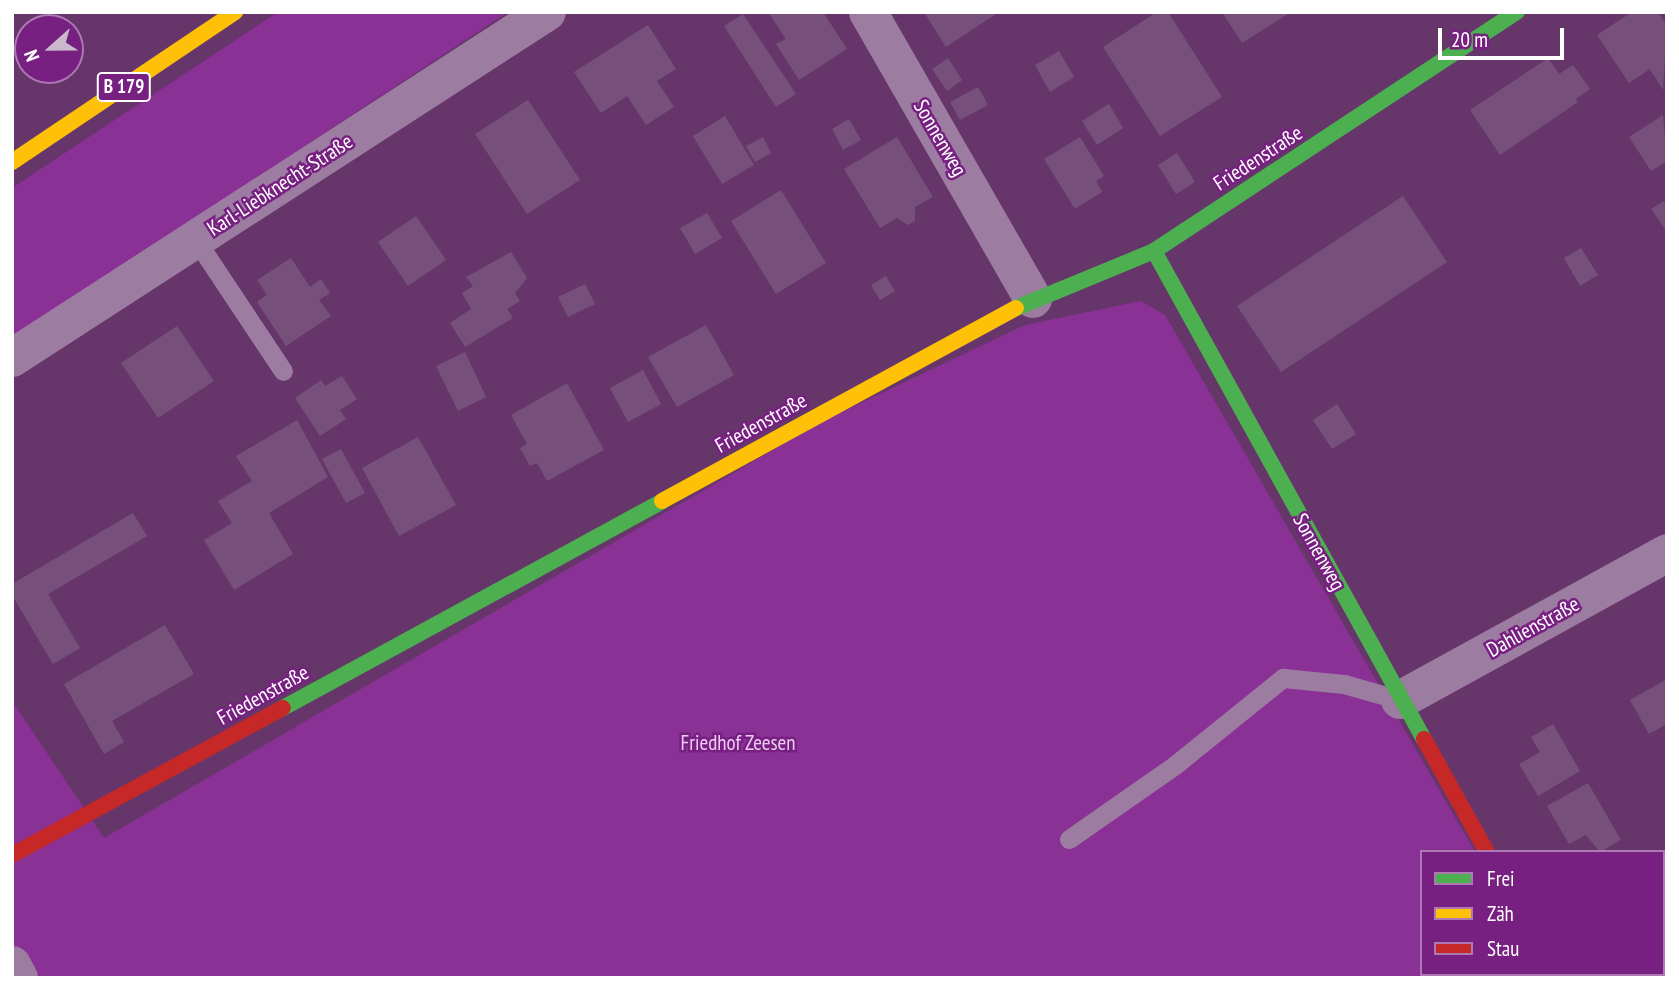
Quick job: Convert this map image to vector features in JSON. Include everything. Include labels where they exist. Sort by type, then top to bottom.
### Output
[{"type":"street","name":"B 179","points":[[12,162],[235,12]]},
{"type":"street","name":"Karl-Liebknecht-Straße","points":[[12,358],[547,12]]},
{"type":"street","name":"Sonnenweg","points":[[868,12],[1033,299]]},
{"type":"street","name":"Friedenstraße","points":[[12,855],[1033,299],[1154,251],[1517,12]]},
{"type":"street","name":"Sonnenweg","points":[[1154,251],[1400,700],[1486,850]]},
{"type":"street","name":"Dahlienstraße","points":[[1400,700],[1667,553]]},
{"type":"street","points":[[12,965],[19,978]]},
{"type":"lane","points":[[196,240],[283,371]]},
{"type":"lane","points":[[1069,839],[1175,765],[1283,677],[1344,684],[1400,700]]},
{"type":"green space","points":[[278,12],[508,12],[12,339],[12,188]]},
{"type":"green space","name":"Friedhof Zeesen","points":[[1141,301],[1165,315],[1474,850],[1420,850],[1420,976],[1546,978],[12,978],[12,701],[104,838],[825,420],[1025,325]]},
{"type":"building","points":[[768,12],[823,12],[847,49],[799,80],[776,44],[786,39]]},
{"type":"building","points":[[924,12],[999,12],[946,47]]},
{"type":"building","points":[[1157,12],[1168,12],[1222,97],[1160,136],[1103,47]]},
{"type":"building","points":[[1222,12],[1291,12],[1242,43]]},
{"type":"building","points":[[1632,12],[1658,12],[1667,26],[1663,90],[1650,69],[1629,83],[1597,35]]},
{"type":"building","points":[[743,14],[796,94],[776,107],[724,26]]},
{"type":"building","points":[[648,25],[676,69],[657,81],[674,107],[646,125],[627,96],[601,113],[574,72]]},
{"type":"building","points":[[1059,51],[1074,77],[1050,92],[1035,65]]},
{"type":"building","points":[[948,58],[962,80],[947,91],[932,69]]},
{"type":"building","points":[[1548,58],[1559,74],[1573,65],[1590,89],[1576,99],[1578,102],[1500,155],[1470,110]]},
{"type":"building","points":[[978,87],[988,105],[960,120],[950,102]]},
{"type":"building","points":[[528,100],[580,180],[527,214],[475,134]]},
{"type":"building","points":[[1109,104],[1123,128],[1097,145],[1082,121]]},
{"type":"building","points":[[1663,115],[1667,161],[1651,171],[1629,137]]},
{"type":"building","points":[[725,116],[754,165],[722,184],[693,136]]},
{"type":"building","points":[[849,119],[861,140],[843,150],[832,129]]},
{"type":"building","points":[[763,137],[771,153],[755,162],[746,146]]},
{"type":"building","points":[[897,137],[933,197],[915,207],[915,221],[908,225],[897,218],[880,228],[844,169]]},
{"type":"building","points":[[1080,137],[1104,176],[1096,181],[1102,192],[1075,209],[1044,159]]},
{"type":"building","points":[[1177,153],[1195,182],[1176,194],[1158,165]]},
{"type":"building","points":[[781,190],[826,263],[776,294],[731,221]]},
{"type":"building","points":[[1403,196],[1447,262],[1281,372],[1237,306]]},
{"type":"building","points":[[1664,201],[1667,205],[1667,232],[1651,209]]},
{"type":"building","points":[[707,213],[722,238],[695,254],[680,228]]},
{"type":"building","points":[[416,216],[446,260],[408,286],[378,242]]},
{"type":"building","points":[[1581,248],[1598,275],[1580,286],[1564,258]]},
{"type":"building","points":[[511,252],[527,278],[515,293],[520,301],[507,309],[513,318],[465,347],[450,323],[471,309],[462,293],[473,286],[466,277]]},
{"type":"building","points":[[291,258],[310,287],[321,279],[330,293],[319,300],[331,316],[286,346],[257,302],[267,295],[257,280]]},
{"type":"building","points":[[886,276],[895,291],[880,300],[871,285]]},
{"type":"building","points":[[585,284],[595,304],[568,317],[558,297]]},
{"type":"building","points":[[706,325],[734,375],[677,407],[648,357]]},
{"type":"building","points":[[177,326],[214,381],[158,418],[121,363]]},
{"type":"building","points":[[465,352],[486,397],[458,411],[436,366]]},
{"type":"building","points":[[643,370],[661,404],[628,422],[610,388]]},
{"type":"building","points":[[342,376],[357,399],[340,410],[346,419],[320,436],[295,398],[321,380],[325,386]]},
{"type":"building","points":[[567,383],[604,450],[547,481],[537,463],[530,466],[520,448],[527,444],[511,415]]},
{"type":"building","points":[[1337,404],[1356,434],[1332,449],[1313,420]]},
{"type":"building","points":[[297,420],[328,477],[269,513],[293,554],[234,590],[204,540],[232,523],[218,501],[252,481],[236,456]]},
{"type":"building","points":[[418,437],[456,505],[399,536],[362,468]]},
{"type":"building","points":[[341,449],[365,493],[346,503],[322,459]]},
{"type":"building","points":[[133,513],[147,536],[48,594],[80,648],[53,664],[12,595],[12,584]]},
{"type":"building","points":[[165,625],[194,674],[112,721],[124,742],[104,754],[64,684]]},
{"type":"building","points":[[1667,679],[1667,724],[1649,734],[1630,700]]},
{"type":"building","points":[[1553,724],[1580,771],[1538,796],[1519,764],[1540,752],[1531,737]]},
{"type":"building","points":[[1588,783],[1621,840],[1604,850],[1598,850],[1586,835],[1569,844],[1547,806]]},
{"type":"traffic: fast","points":[[1016,308],[1154,251],[1517,12]]},
{"type":"traffic: fast","points":[[1154,251],[1424,739]]},
{"type":"traffic: fast","points":[[283,708],[662,501]]},
{"type":"traffic: slow","points":[[12,162],[235,12]]},
{"type":"traffic: slow","points":[[662,501],[1016,308]]},
{"type":"traffic: jam","points":[[12,855],[283,708]]},
{"type":"traffic: jam","points":[[1424,739],[1486,850]]}]
